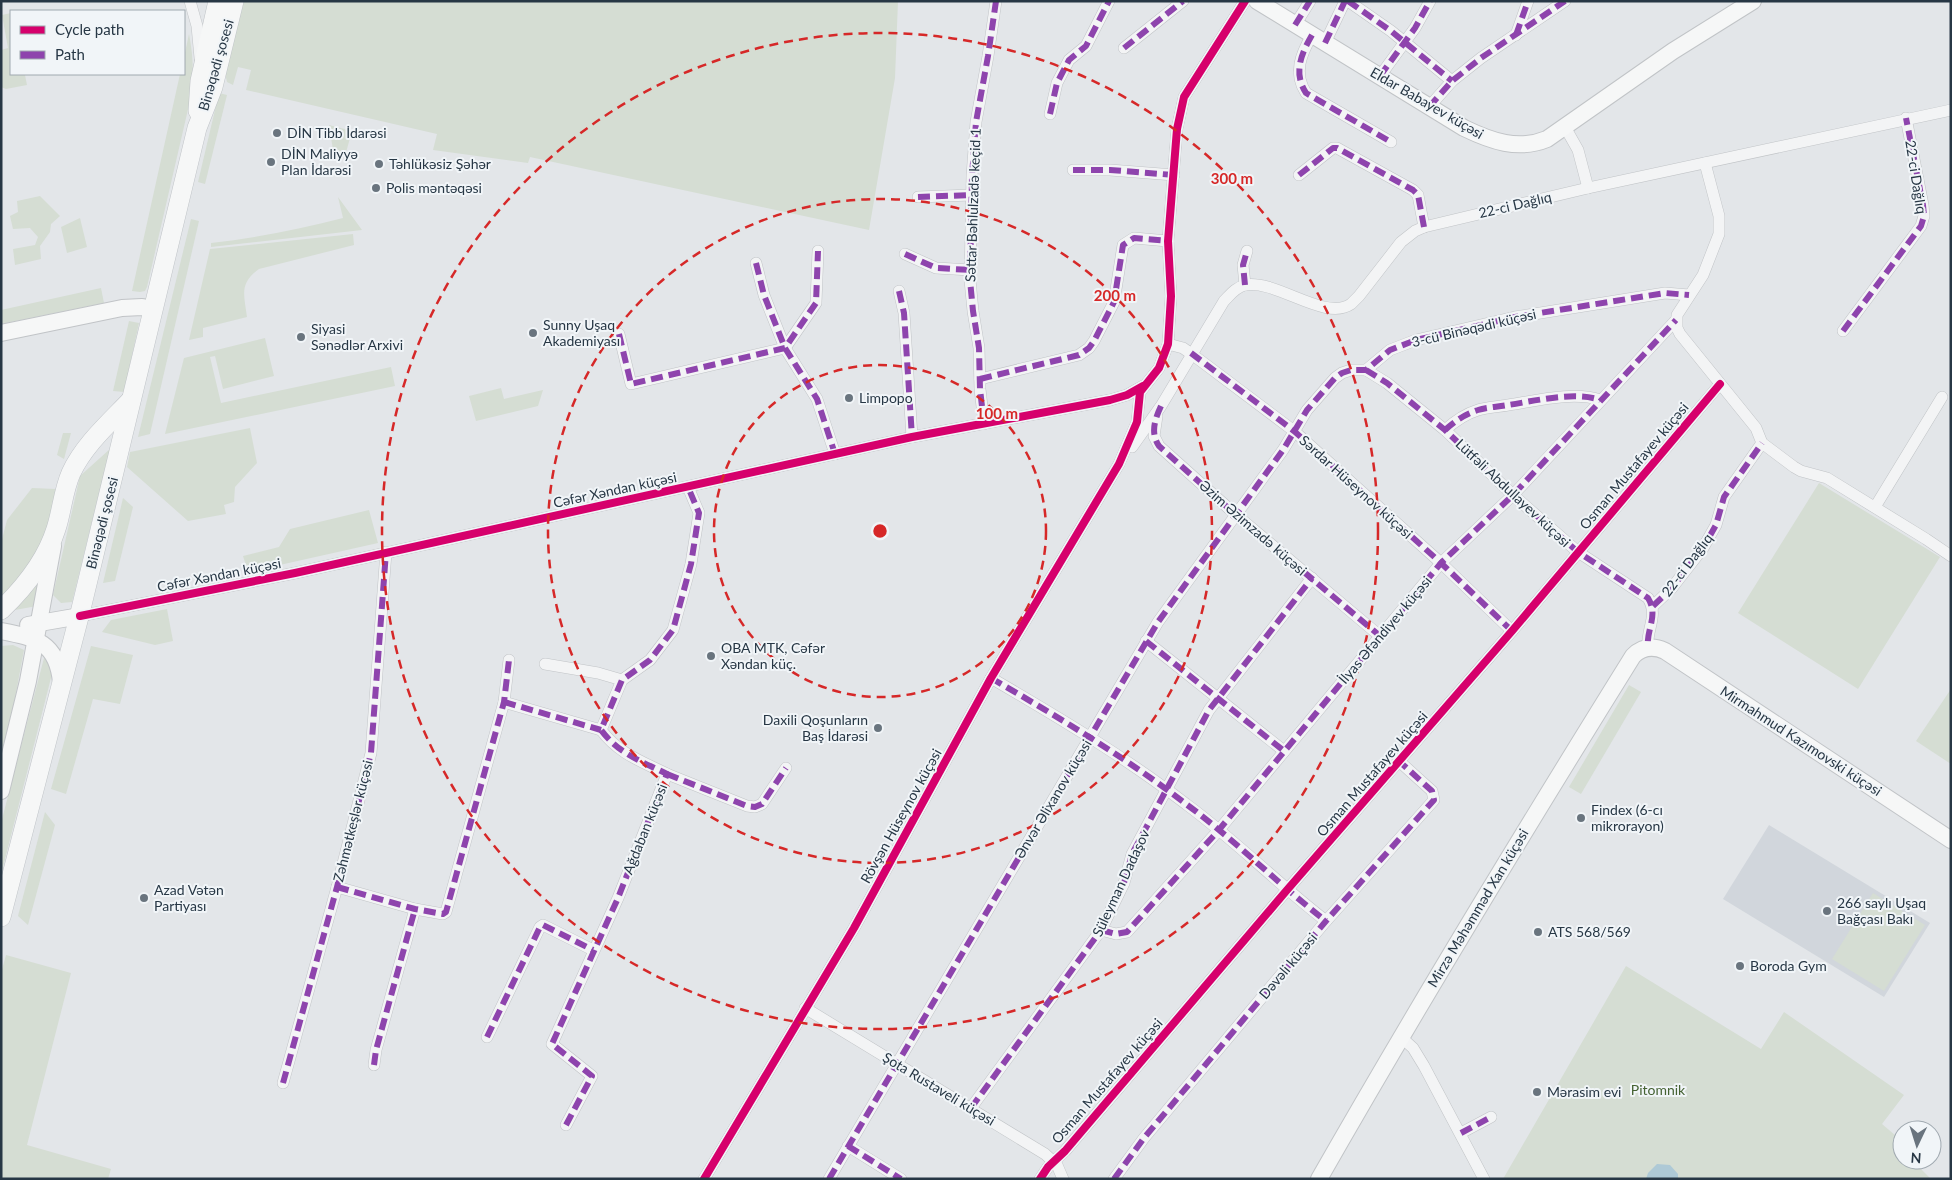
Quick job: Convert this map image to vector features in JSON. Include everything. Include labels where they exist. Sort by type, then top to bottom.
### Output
[{"type":"main road","name":"Binəqədi şosesi","points":[[197,128],[200,82],[218,1]]},
{"type":"main road","name":"Binəqədi şosesi","points":[[1,917],[61,687],[71,617],[132,399],[197,128],[213,87],[234,1]]},
{"type":"main road","points":[[1,610],[26,586],[35,573],[56,529],[66,485],[79,459],[102,430],[132,399]]},
{"type":"street","points":[[190,1],[197,26],[200,82]]},
{"type":"street","name":"Səttar Bəhlulzadə keçid 1","points":[[984,424],[979,348],[973,310],[971,195],[976,122],[996,1]]},
{"type":"street","points":[[1050,114],[1057,83],[1069,60],[1086,46],[1109,1]]},
{"type":"street","points":[[1124,48],[1184,1]]},
{"type":"street","points":[[1119,464],[1139,416],[1138,398],[1143,386],[1159,368],[1169,338],[1171,296],[1168,241],[1177,129],[1184,97],[1245,1]]},
{"type":"street","name":"Eldar Babayev küçəsi","points":[[1257,1],[1475,134],[1501,143],[1514,145],[1536,143],[1565,127],[1673,51],[1753,1]]},
{"type":"street","points":[[1295,25],[1310,1]]},
{"type":"street","points":[[1391,142],[1306,93],[1300,83],[1299,72],[1302,54],[1318,39],[1347,1],[1391,31],[1452,81]]},
{"type":"street","points":[[1380,76],[1415,28],[1430,1]]},
{"type":"street","points":[[1516,35],[1528,1]]},
{"type":"street","points":[[1429,107],[1452,81],[1481,58],[1565,1]]},
{"type":"street","name":"22-ci Dağlıq","points":[[1245,285],[1267,286],[1320,306],[1334,309],[1342,308],[1359,296],[1406,237],[1424,227],[1588,188],[1906,118],[1951,110]]},
{"type":"street","name":"22-ci Dağlıq","points":[[1843,331],[1921,226],[1924,216],[1906,118]]},
{"type":"street","points":[[1565,127],[1578,150],[1588,188]]},
{"type":"street","points":[[1299,175],[1333,148],[1337,148],[1413,190],[1418,195],[1424,227]]},
{"type":"street","name":"İlyas Əfəndiyev küçəsi","points":[[1101,930],[1116,934],[1127,932],[1218,830],[1442,563],[1513,495],[1676,320],[1679,309],[1703,274],[1717,240],[1720,225],[1705,163]]},
{"type":"street","points":[[1073,170],[1110,170],[1174,175]]},
{"type":"street","points":[[918,198],[971,195]]},
{"type":"street","points":[[980,379],[1084,352],[1094,341],[1115,297],[1123,245],[1134,238],[1168,241]]},
{"type":"street","points":[[619,334],[631,384],[785,348],[816,303],[818,251]]},
{"type":"street","points":[[1119,464],[1161,406],[1224,301],[1238,288],[1245,285],[1243,265],[1247,251]]},
{"type":"street","points":[[905,254],[936,268],[971,270]]},
{"type":"street","points":[[756,263],[764,295],[785,348],[817,399],[835,454]]},
{"type":"street","points":[[899,291],[904,313],[912,437]]},
{"type":"street","name":"3-cü Binəqədi küçəsi","points":[[1366,370],[1390,350],[1416,340],[1515,317],[1665,293],[1689,295]]},
{"type":"street","points":[[1,333],[122,308],[142,306],[153,310]]},
{"type":"street","points":[[1676,320],[1680,334],[1756,428],[1762,443],[1801,471],[1827,478],[1951,556]]},
{"type":"street","name":"Sərdar Hüseynov küçəsi","points":[[1169,338],[1294,431],[1442,563],[1512,631]]},
{"type":"street","points":[[1294,431],[1307,410],[1335,378],[1351,370],[1366,370]]},
{"type":"street","name":"Lütfəli Abdullayev küçəsi","points":[[1366,370],[1387,383],[1445,430],[1513,495],[1578,552],[1598,567],[1641,592],[1653,606]]},
{"type":"street","name":"Osman Mustafayev küçəsi","points":[[1040,1179],[1287,890],[1400,762],[1720,384]]},
{"type":"street","name":"Cəfər Xəndan küçəsi","points":[[71,617],[386,552],[912,437],[1119,398],[1143,386]]},
{"type":"street","points":[[1445,430],[1459,418],[1478,410],[1530,401],[1578,396],[1600,400]]},
{"type":"street","points":[[1875,507],[1942,397]]},
{"type":"street","points":[[1119,398],[1131,401],[1139,408],[1150,412],[1161,406]]},
{"type":"street","name":"Əzim Əzimzadə küçəsi","points":[[1161,406],[1155,423],[1156,441],[1235,514],[1380,636]]},
{"type":"street","name":"Ənvər Əlixanov küçəsi","points":[[829,1179],[1146,642],[1294,431]]},
{"type":"street","name":"22-ci Dağlıq","points":[[1653,606],[1671,589],[1702,548],[1716,524],[1724,497],[1762,443]]},
{"type":"street","name":"Rövşən Hüseynov küçəsi","points":[[704,1179],[854,928],[992,678],[1119,464]]},
{"type":"street","points":[[504,702],[601,730],[622,680],[650,660],[673,630],[691,564],[699,512],[688,487]]},
{"type":"street","points":[[1,791],[28,681],[56,529]]},
{"type":"street","name":"Zəhmətkeşlər küçəsi","points":[[283,1084],[337,887],[370,753],[386,552]]},
{"type":"street","name":"Süleyman Dadaşov","points":[[971,1108],[1101,930],[1124,883],[1132,854],[1209,710],[1312,578]]},
{"type":"street","points":[[43,596],[48,611],[71,617]]},
{"type":"street","points":[[1648,647],[1647,638],[1652,621],[1653,606]]},
{"type":"street","points":[[1,630],[71,617]]},
{"type":"street","points":[[1,630],[35,640],[48,648],[57,659],[61,687]]},
{"type":"street","points":[[1146,642],[1284,751]]},
{"type":"street","name":"Mirmahmud Kazımovski küçəsi","points":[[1648,647],[1666,651],[1951,840]]},
{"type":"street","name":"Mirzə Məhəmməd Xan küçəsi","points":[[1320,1179],[1532,818],[1633,656],[1648,647]]},
{"type":"street","points":[[337,887],[415,909],[443,914],[446,912],[504,702],[509,660]]},
{"type":"street","points":[[545,664],[598,673],[622,680]]},
{"type":"street","points":[[992,678],[1089,738],[1167,790],[1218,830],[1326,921]]},
{"type":"street","name":"Ağdaban küçəsi","points":[[566,1126],[592,1076],[552,1044],[618,898],[667,774],[621,751],[611,743],[601,730]]},
{"type":"street","name":"Dəvəli küçəsi","points":[[1114,1179],[1144,1138],[1326,921],[1434,800],[1432,791],[1400,762]]},
{"type":"street","points":[[667,774],[747,806],[755,807],[762,804],[786,768]]},
{"type":"street","points":[[374,1065],[381,1032],[415,909]]},
{"type":"street","points":[[487,1037],[540,927],[543,925],[593,950]]},
{"type":"street","name":"Şota Rustaveli küçəsi","points":[[805,1008],[1045,1154],[1054,1161],[1063,1179]]},
{"type":"street","points":[[1402,1038],[1413,1048],[1461,1133],[1484,1179]]},
{"type":"street","points":[[1461,1133],[1491,1117]]},
{"type":"street","points":[[848,1146],[901,1179]]},
{"type":"shaded area","name":"266 saylı Uşaq Bağçası Bakı","points":[[1769,825],[1930,923],[1884,997],[1723,899]]},
{"type":"green space","points":[[244,1],[898,1],[895,78],[869,230],[530,157],[528,163],[433,150],[437,134],[246,90],[251,70],[238,67],[233,85],[227,82],[225,73]]},
{"type":"green space","points":[[10,13],[10,75],[25,75],[27,85],[6,89],[1,87],[1,50],[8,48],[2,15]]},
{"type":"green space","points":[[189,34],[193,70],[189,105],[147,287],[145,291],[132,291],[180,75],[185,75],[185,52]]},
{"type":"green space","points":[[219,93],[227,95],[205,184],[198,182]]},
{"type":"green space","points":[[329,125],[352,131],[345,156],[334,156]]},
{"type":"green space","points":[[40,196],[60,216],[51,224],[50,232],[40,246],[41,259],[15,265],[13,249],[35,245],[38,237],[30,228],[13,229],[10,216],[18,212],[17,201]]},
{"type":"green space","points":[[338,197],[362,230],[211,247],[211,243],[277,233],[343,218]]},
{"type":"green space","points":[[80,218],[87,247],[67,253],[61,227]]},
{"type":"green space","points":[[191,219],[199,221],[150,434],[138,437]]},
{"type":"green space","points":[[353,234],[354,245],[259,269],[248,280],[244,290],[247,317],[203,328],[203,337],[189,340],[210,249]]},
{"type":"green space","points":[[101,288],[104,303],[1,324],[1,310]]},
{"type":"green space","points":[[129,321],[139,323],[124,392],[113,391]]},
{"type":"green space","points":[[265,338],[274,376],[223,389],[215,356],[210,357],[221,403],[391,367],[395,386],[165,434],[184,358]]},
{"type":"green space","points":[[501,388],[504,399],[543,390],[538,406],[476,421],[469,396]]},
{"type":"green space","points":[[250,428],[257,463],[235,487],[234,502],[224,505],[226,514],[188,521],[127,467],[130,452]]},
{"type":"green space","points":[[63,433],[71,433],[64,459],[57,455]]},
{"type":"green space","points":[[110,449],[72,602],[61,603],[53,595],[80,476]]},
{"type":"green space","points":[[1819,483],[1940,557],[1858,689],[1738,613]]},
{"type":"green space","points":[[32,488],[56,489],[48,531],[32,566],[1,600],[1,543],[7,520]]},
{"type":"green space","points":[[123,498],[133,507],[115,581],[103,583]]},
{"type":"green space","points":[[369,510],[378,543],[248,572],[243,556],[279,547],[290,529]]},
{"type":"green space","points":[[43,575],[37,606],[15,610]]},
{"type":"green space","points":[[167,609],[173,641],[155,645],[102,632],[111,620]]},
{"type":"green space","points":[[13,645],[24,650],[13,709],[1,753],[1,646]]},
{"type":"green space","points":[[91,646],[133,655],[120,704],[93,699],[66,794],[51,789]]},
{"type":"green space","points":[[44,658],[53,670],[1,875],[1,823]]},
{"type":"green space","points":[[1629,685],[1641,692],[1581,794],[1569,787]]},
{"type":"green space","points":[[1951,689],[1951,764],[1916,741]]},
{"type":"green space","points":[[45,812],[55,825],[28,925],[18,916]]},
{"type":"green space","points":[[1873,893],[1925,925],[1884,991],[1832,959]]},
{"type":"green space","points":[[6,955],[71,973],[27,1145],[111,1169],[108,1179],[1,1179],[1,973]]},
{"type":"green space","name":"Pitomnik","points":[[1626,966],[1761,1049],[1784,1012],[1904,1095],[1882,1124],[1892,1132],[1892,1170],[1922,1170],[1931,1179],[1503,1179]]},
{"type":"water","points":[[1657,1164],[1670,1165],[1678,1174],[1678,1179],[1646,1179],[1648,1173]]},
{"type":"marked path","points":[[984,424],[980,389],[979,348],[970,280],[972,176],[976,122],[996,1]]},
{"type":"marked path","points":[[1050,114],[1057,83],[1069,60],[1086,46],[1109,1]]},
{"type":"marked path","points":[[1124,48],[1183,1]]},
{"type":"marked path","points":[[1295,25],[1310,1]]},
{"type":"marked path","points":[[1325,43],[1345,1]]},
{"type":"marked path","points":[[1348,1],[1391,31],[1452,81]]},
{"type":"marked path","points":[[1380,76],[1415,28],[1430,1]]},
{"type":"marked path","points":[[1516,35],[1528,1]]},
{"type":"marked path","points":[[1429,107],[1452,81],[1481,58],[1565,1]]},
{"type":"marked path","points":[[1312,35],[1302,56],[1299,71],[1302,86],[1306,93],[1391,142]]},
{"type":"marked path","points":[[1843,331],[1921,226],[1924,216],[1906,118]]},
{"type":"marked path","points":[[1299,175],[1333,148],[1337,148],[1413,190],[1418,195],[1424,227]]},
{"type":"marked path","points":[[1073,170],[1110,170],[1174,175]]},
{"type":"marked path","points":[[918,197],[971,195]]},
{"type":"marked path","points":[[980,379],[1079,355],[1089,348],[1114,302],[1123,245],[1134,238],[1168,241]]},
{"type":"marked path","points":[[619,334],[631,384],[785,348],[816,303],[818,251]]},
{"type":"marked path","points":[[1245,285],[1243,265],[1247,251]]},
{"type":"marked path","points":[[905,254],[936,268],[971,270]]},
{"type":"marked path","points":[[756,263],[764,295],[785,348],[817,399],[835,454]]},
{"type":"marked path","points":[[899,291],[904,313],[912,437]]},
{"type":"marked path","points":[[829,1179],[1158,622],[1283,450],[1307,410],[1335,378],[1351,370],[1366,370],[1390,350],[1416,340],[1515,317],[1665,293],[1689,295]]},
{"type":"marked path","points":[[1101,930],[1116,934],[1127,932],[1218,831],[1441,563],[1513,495],[1676,320]]},
{"type":"marked path","points":[[1191,353],[1294,431],[1441,563],[1512,631]]},
{"type":"marked path","points":[[1366,370],[1387,383],[1445,430],[1513,495],[1578,552],[1648,598],[1652,611],[1648,647]]},
{"type":"marked path","points":[[1445,430],[1464,416],[1485,408],[1542,399],[1578,396],[1600,400]]},
{"type":"marked path","points":[[1161,406],[1155,421],[1154,431],[1159,446],[1235,514],[1380,636]]},
{"type":"marked path","points":[[1653,606],[1671,589],[1703,548],[1716,525],[1724,497],[1762,443]]},
{"type":"marked path","points":[[566,1125],[592,1076],[552,1044],[618,898],[667,774],[623,751],[601,730],[622,680],[650,660],[673,630],[691,564],[699,513],[688,487]]},
{"type":"marked path","points":[[283,1083],[337,887],[371,753],[386,552]]},
{"type":"marked path","points":[[971,1108],[1101,930],[1124,883],[1132,854],[1209,710],[1312,578]]},
{"type":"marked path","points":[[1146,641],[1284,751]]},
{"type":"marked path","points":[[337,887],[415,909],[443,914],[446,912],[504,702],[509,660]]},
{"type":"marked path","points":[[991,678],[1091,738],[1163,787],[1222,832],[1326,921]]},
{"type":"marked path","points":[[504,702],[601,730]]},
{"type":"marked path","points":[[1114,1179],[1144,1138],[1326,921],[1434,800],[1432,791],[1400,762]]},
{"type":"marked path","points":[[667,774],[747,806],[755,807],[762,804],[786,768]]},
{"type":"marked path","points":[[374,1065],[376,1050],[415,909]]},
{"type":"marked path","points":[[487,1037],[540,927],[543,925],[593,950]]},
{"type":"marked path","points":[[1461,1133],[1491,1117]]},
{"type":"marked path","points":[[848,1146],[901,1179]]},
{"type":"cycle path","points":[[704,1179],[854,928],[991,678],[1119,464],[1137,422],[1140,392],[1159,368],[1168,344],[1171,296],[1168,241],[1177,129],[1184,97],[1245,1]]},
{"type":"cycle path","points":[[1040,1179],[1048,1167],[1065,1151],[1287,890],[1512,631],[1720,384]]},
{"type":"cycle path","points":[[80,616],[295,573],[912,437],[1110,400],[1127,395],[1143,386]]},
{"type":"place","name":"DİN Tibb İdarəsi","points":[[277,133]]},
{"type":"place","name":"DİN Maliyyə Plan İdarəsi","points":[[271,162]]},
{"type":"place","name":"Təhlükəsiz Şəhər","points":[[379,164]]},
{"type":"place","name":"Polis məntəqəsi","points":[[376,188]]},
{"type":"place","name":"Sunny Uşaq Akademiyası","points":[[533,333]]},
{"type":"place","name":"Siyasi Sənədlər Arxivi","points":[[301,337]]},
{"type":"place","name":"Limpopo","points":[[849,398]]},
{"type":"place","name":"OBA MTK, Cəfər Xəndan küç.","points":[[711,656]]},
{"type":"place","name":"Daxili Qoşunların Baş İdarəsi","points":[[878,728]]},
{"type":"place","name":"Findex (6-cı mikrorayon)","points":[[1581,818]]},
{"type":"place","name":"Azad Vətən Partiyası","points":[[144,898]]},
{"type":"place","name":"266 saylı Uşaq Bağçası Bakı","points":[[1827,911]]},
{"type":"place","name":"ATS 568/569","points":[[1538,932]]},
{"type":"place","name":"Boroda Gym","points":[[1740,966]]},
{"type":"place","name":"Mərasim evi","points":[[1537,1092]]}]
